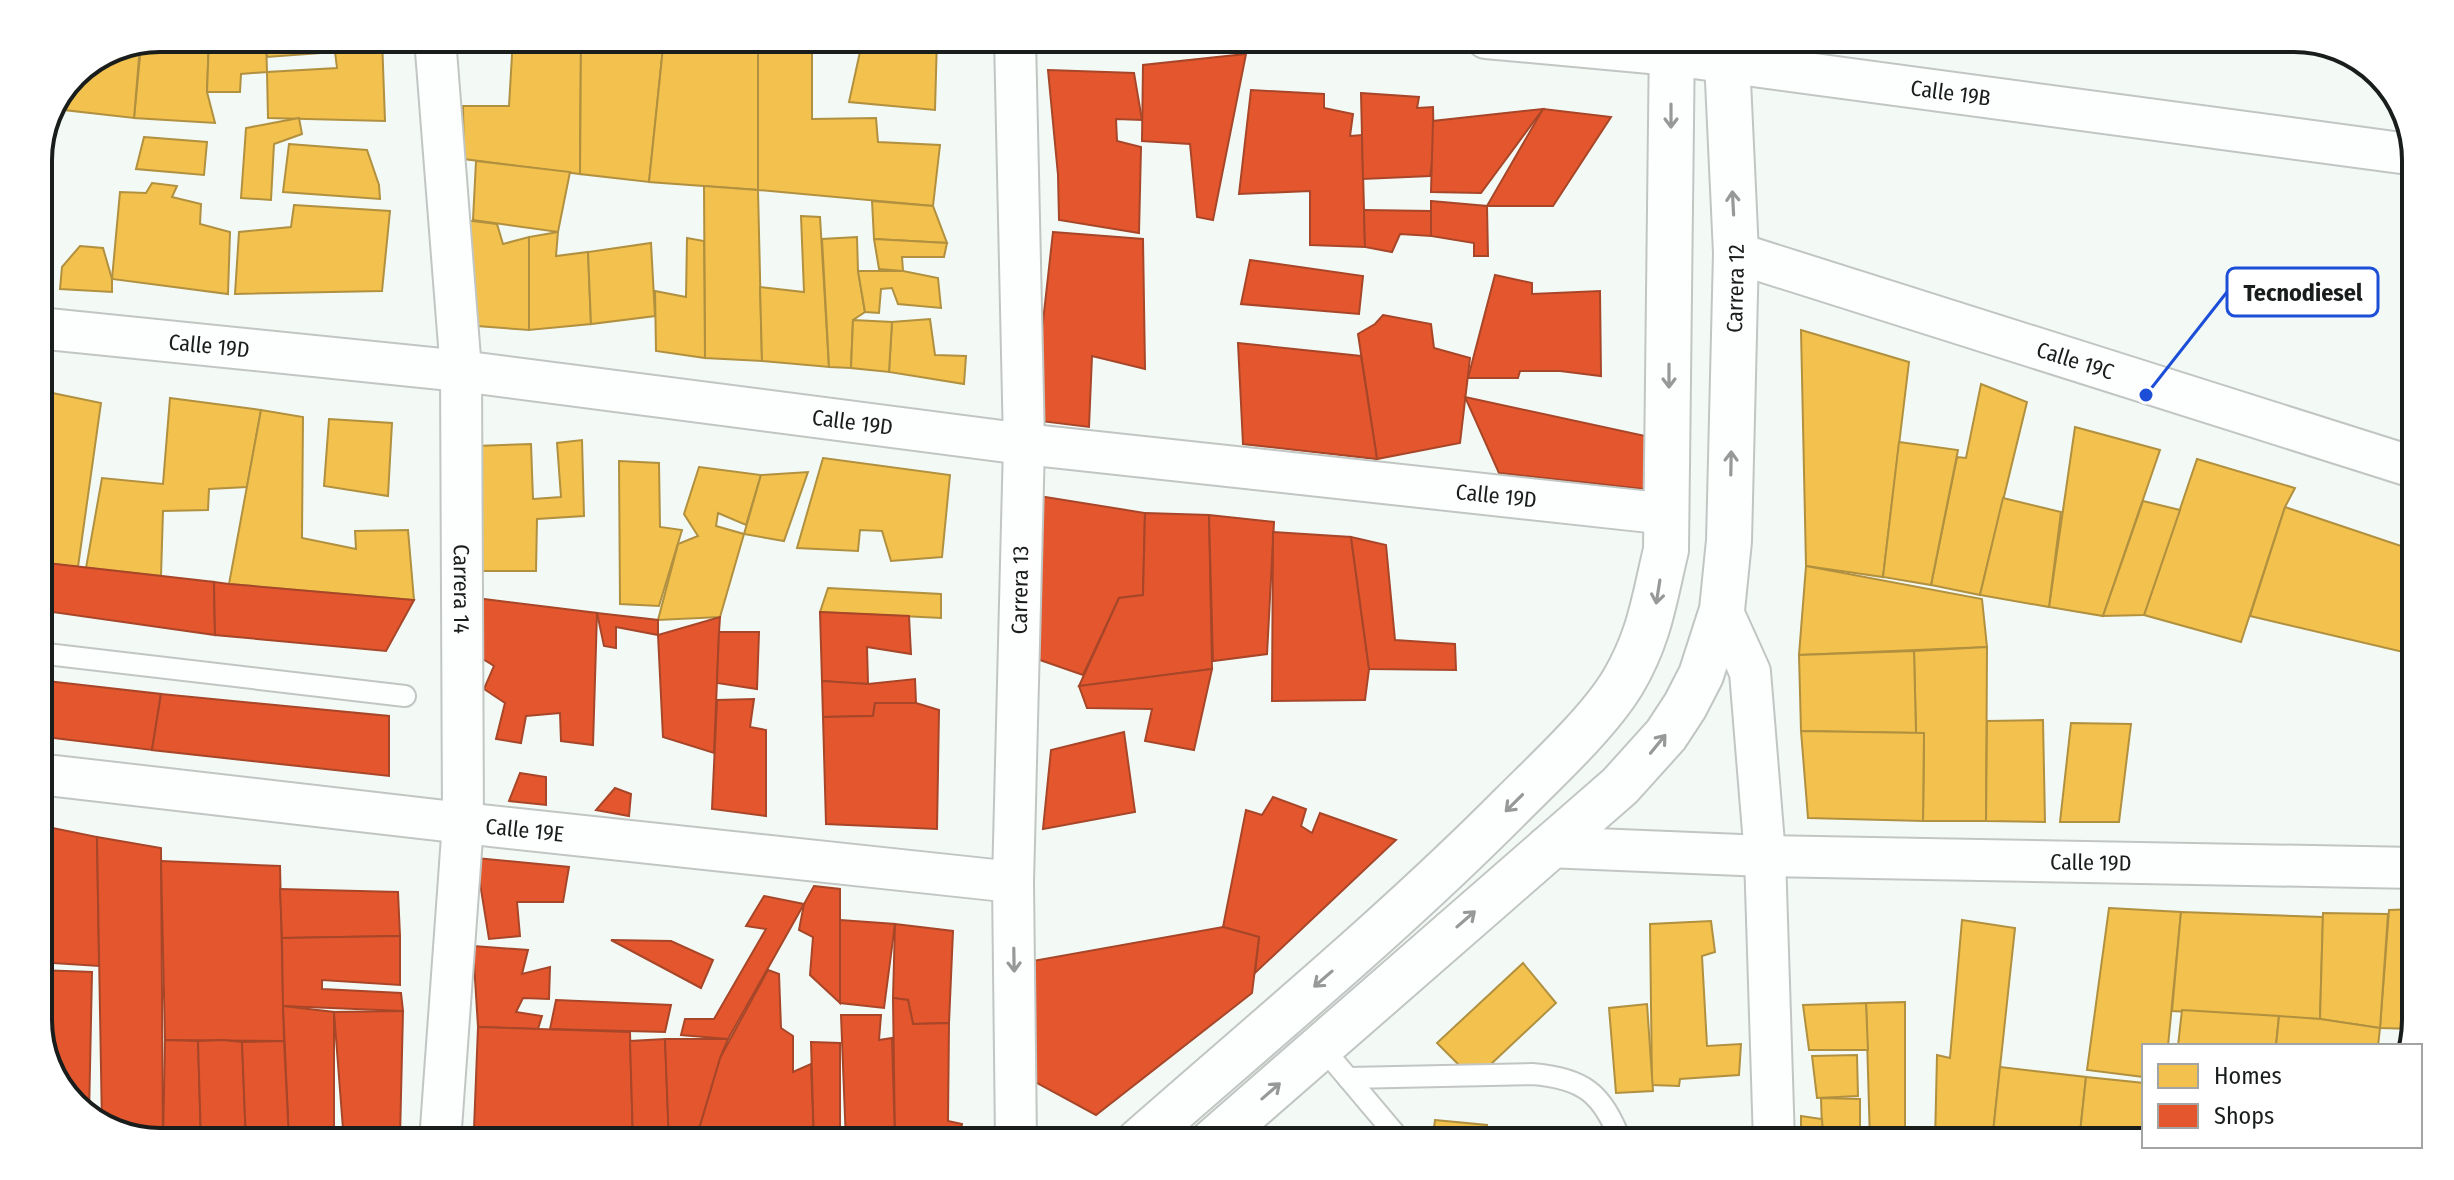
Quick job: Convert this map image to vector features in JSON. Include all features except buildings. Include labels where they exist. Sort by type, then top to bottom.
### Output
[{"type":"street","name":"Carrera 14","points":[[436,52],[461,371],[463,823],[441,1128]]},
{"type":"street","name":"Carrera 13","points":[[1015,52],[1024,444],[1013,882],[1016,1128]]},
{"type":"street","points":[[1154,1128],[1430,885],[1528,789],[1621,685],[1647,633],[1656,605],[1666,550],[1668,514],[1672,52]]},
{"type":"street","name":"Carrera 12","points":[[1233,1128],[1334,1062],[1547,847],[1620,786],[1666,735],[1701,675],[1722,610],[1729,541],[1736,253],[1726,52]]},
{"type":"street","name":"Calle 19B","points":[[1739,52],[2402,153]]},
{"type":"street","name":"Calle 19C","points":[[1736,253],[2402,464]]},
{"type":"street","name":"Calle 19D","points":[[52,329],[461,371],[1024,444],[1668,514]]},
{"type":"street","points":[[1722,610],[1750,672],[1765,856],[1774,1128]]},
{"type":"street","name":"Calle 19E","points":[[52,776],[1013,882]]},
{"type":"street","name":"Calle 19D","points":[[1547,847],[1765,856],[2402,868]]},
{"type":"lane","points":[[52,655],[405,696]]},
{"type":"lane","points":[[1334,1062],[1390,1128]]},
{"type":"lane","points":[[1334,1062],[1559,1076],[1586,1087],[1599,1099],[1616,1128]]},
{"type":"place","name":"Tecnodiesel","points":[[2146,395]]}]
